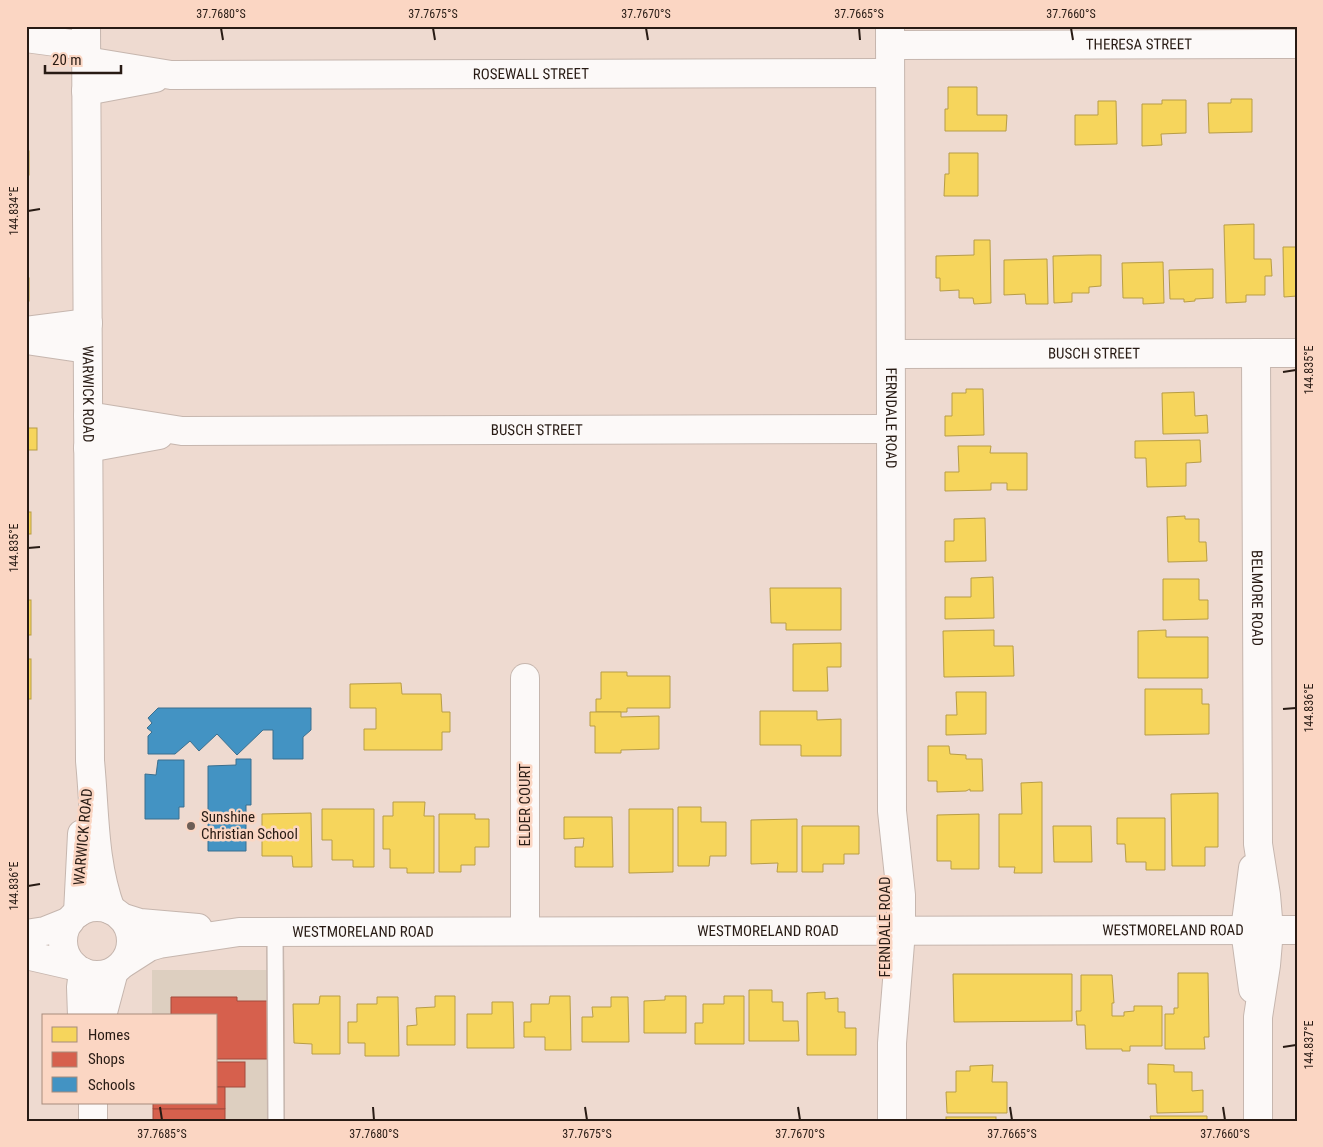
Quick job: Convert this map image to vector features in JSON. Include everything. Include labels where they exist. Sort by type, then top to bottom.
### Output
[{"type":"street","points":[[26,30],[47,26]]},
{"type":"street","name":"THERESA STREET","points":[[890,36],[1297,44]]},
{"type":"street","name":"FERNDALE ROAD","points":[[890,36],[892,810],[882,895],[892,931],[882,966],[892,1044],[892,1121]]},
{"type":"street","name":"ROSEWALL STREET","points":[[26,38],[86,44],[171,75]]},
{"type":"street","name":"WARWICK ROAD","points":[[86,44],[90,760],[98,865],[101,882],[116,913]]},
{"type":"street","name":"ROSEWALL STREET","points":[[86,91],[171,75],[890,73]]},
{"type":"street","points":[[26,331],[88,336]]},
{"type":"street","points":[[26,340],[88,336]]},
{"type":"street","name":"BELMORE ROAD","points":[[1256,353],[1258,844],[1248,894],[1257,930],[1258,1121]]},
{"type":"street","name":"BUSCH STREET","points":[[892,354],[1297,353]]},
{"type":"street","name":"BUSCH STREET","points":[[88,416],[182,431],[890,429]]},
{"type":"street","name":"BUSCH STREET","points":[[88,448],[182,431]]},
{"type":"street","name":"ELDER COURT","points":[[525,678],[525,931]]},
{"type":"street","name":"WARWICK ROAD","points":[[74,917],[90,760]]},
{"type":"street","points":[[26,934],[45,931],[89,908],[100,907],[140,923],[239,932]]},
{"type":"street","points":[[103,1014],[119,967],[130,950],[131,934],[116,913]]},
{"type":"street","points":[[74,917],[64,939],[68,958],[78,969],[82,1014]]},
{"type":"street","name":"WESTMORELAND ROAD","points":[[239,932],[1297,930]]},
{"type":"street","points":[[26,955],[104,975],[149,947],[239,932]]},
{"type":"street","points":[[93,1104],[93,1121]]},
{"type":"lane","points":[[275,932],[276,1121]]},
{"type":"shaded area","points":[[152,970],[285,970],[285,1121],[153,1121],[153,1104],[218,1104],[218,1014],[152,1014]]},
{"type":"building: Homes","points":[[948,87],[977,87],[977,115],[1007,115],[1006,131],[945,131]]},
{"type":"building: Homes","points":[[1231,99],[1252,99],[1252,132],[1209,133],[1208,103],[1231,103]]},
{"type":"building: Homes","points":[[1162,100],[1186,100],[1186,133],[1161,134],[1162,145],[1142,146],[1142,104],[1162,104]]},
{"type":"building: Homes","points":[[1098,101],[1116,101],[1117,144],[1075,145],[1075,115],[1098,115]]},
{"type":"building: Homes","points":[[26,151],[29,151],[29,175],[26,175]]},
{"type":"building: Homes","points":[[949,153],[978,153],[978,196],[944,196],[945,174],[949,174]]},
{"type":"building: Homes","points":[[1254,224],[1254,259],[1271,259],[1272,276],[1265,276],[1265,295],[1246,295],[1246,302],[1226,303],[1224,225]]},
{"type":"building: Homes","points":[[974,240],[990,240],[991,303],[974,304],[973,298],[959,298],[959,290],[940,291],[940,278],[936,278],[936,256],[974,255]]},
{"type":"building: Homes","points":[[1283,247],[1297,247],[1297,296],[1284,297]]},
{"type":"building: Homes","points":[[1101,255],[1101,286],[1089,287],[1089,293],[1072,293],[1072,302],[1054,303],[1053,256]]},
{"type":"building: Homes","points":[[1047,259],[1048,304],[1026,304],[1025,294],[1004,295],[1004,260]]},
{"type":"building: Homes","points":[[1163,262],[1164,303],[1143,304],[1143,298],[1123,298],[1122,263]]},
{"type":"building: Homes","points":[[1213,269],[1213,298],[1184,302],[1184,299],[1170,299],[1169,270]]},
{"type":"building: Homes","points":[[26,278],[29,278],[29,301],[26,301]]},
{"type":"building: Homes","points":[[966,389],[983,389],[984,435],[945,436],[945,416],[952,416],[952,393],[966,393]]},
{"type":"building: Homes","points":[[1194,392],[1195,416],[1207,415],[1208,433],[1163,434],[1162,393]]},
{"type":"building: Homes","points":[[26,428],[37,428],[37,450],[26,450]]},
{"type":"building: Homes","points":[[1200,440],[1201,462],[1186,463],[1186,486],[1147,487],[1146,458],[1135,458],[1135,441]]},
{"type":"building: Homes","points":[[958,446],[991,446],[990,453],[1027,453],[1027,490],[1007,490],[1007,483],[991,483],[991,490],[945,491],[945,472],[959,472]]},
{"type":"building: Homes","points":[[26,512],[31,512],[31,534],[26,534]]},
{"type":"building: Homes","points":[[1185,516],[1185,519],[1199,519],[1199,542],[1206,542],[1207,561],[1168,562],[1167,517]]},
{"type":"building: Homes","points":[[985,518],[986,561],[945,562],[945,541],[954,541],[954,519]]},
{"type":"building: Homes","points":[[993,577],[994,618],[945,619],[945,597],[971,597],[971,578]]},
{"type":"building: Homes","points":[[1163,579],[1199,579],[1199,600],[1208,600],[1208,619],[1163,620]]},
{"type":"building: Homes","points":[[770,588],[841,588],[841,630],[786,630],[786,623],[771,623]]},
{"type":"building: Homes","points":[[26,600],[31,600],[31,635],[26,635]]},
{"type":"building: Homes","points":[[994,630],[994,646],[1013,646],[1014,676],[944,677],[943,631]]},
{"type":"building: Homes","points":[[1166,630],[1166,637],[1208,637],[1208,678],[1138,678],[1138,631]]},
{"type":"building: Homes","points":[[841,643],[841,667],[827,667],[828,691],[793,691],[793,644]]},
{"type":"building: Homes","points":[[26,659],[31,659],[31,699],[26,699]]},
{"type":"building: Homes","points":[[601,672],[627,672],[627,676],[670,676],[670,708],[627,708],[627,712],[596,712],[596,699],[601,699]]},
{"type":"building: Homes","points":[[401,683],[402,694],[441,694],[442,712],[450,712],[450,732],[442,732],[442,750],[364,750],[364,729],[376,729],[376,708],[350,708],[350,684]]},
{"type":"building: Homes","points":[[1145,689],[1202,689],[1202,704],[1209,704],[1209,734],[1145,735]]},
{"type":"building: Homes","points":[[956,692],[986,692],[986,734],[946,735],[946,715],[957,715]]},
{"type":"building: Homes","points":[[760,711],[817,711],[817,720],[841,719],[841,756],[801,756],[801,745],[760,745]]},
{"type":"building: Homes","points":[[590,712],[621,712],[621,717],[659,716],[659,749],[621,750],[621,753],[595,753],[595,726],[590,726]]},
{"type":"building: Homes","points":[[928,746],[949,746],[950,754],[966,755],[966,759],[982,759],[983,791],[970,791],[970,789],[966,791],[937,792],[937,781],[928,781]]},
{"type":"building: Homes","points":[[1042,782],[1042,873],[1014,873],[1015,867],[999,867],[999,814],[1022,814],[1021,783]]},
{"type":"building: Homes","points":[[1218,793],[1218,847],[1205,847],[1205,866],[1172,866],[1171,794]]},
{"type":"building: Homes","points":[[393,802],[425,802],[424,816],[434,816],[434,873],[407,873],[407,868],[390,868],[390,849],[383,849],[383,816],[393,816]]},
{"type":"building: Homes","points":[[678,807],[701,807],[701,822],[726,822],[726,856],[710,856],[709,866],[678,866]]},
{"type":"building: Homes","points":[[322,809],[374,809],[374,867],[353,867],[353,860],[332,860],[332,840],[322,840]]},
{"type":"building: Homes","points":[[629,809],[673,809],[673,872],[629,873]]},
{"type":"building: Homes","points":[[311,813],[312,867],[293,867],[292,856],[262,856],[262,814]]},
{"type":"building: Homes","points":[[439,814],[475,814],[475,819],[489,819],[489,847],[475,847],[475,865],[461,865],[461,872],[439,872]]},
{"type":"building: Homes","points":[[979,814],[979,869],[951,869],[951,861],[937,861],[937,815]]},
{"type":"building: Homes","points":[[564,817],[612,817],[613,867],[575,867],[575,847],[583,847],[584,838],[564,839]]},
{"type":"building: Homes","points":[[1117,818],[1165,818],[1165,870],[1146,870],[1146,862],[1126,862],[1125,844],[1117,844]]},
{"type":"building: Homes","points":[[797,819],[797,872],[777,872],[778,863],[751,864],[751,820]]},
{"type":"building: Homes","points":[[802,826],[859,826],[859,854],[844,854],[844,864],[823,864],[823,872],[802,872]]},
{"type":"building: Homes","points":[[1053,826],[1091,826],[1092,862],[1054,862]]},
{"type":"building: Homes","points":[[1178,973],[1208,973],[1209,1037],[1204,1037],[1205,1049],[1165,1049],[1165,1014],[1174,1014],[1174,1008],[1178,1008]]},
{"type":"building: Homes","points":[[953,974],[1072,974],[1072,1021],[954,1022]]},
{"type":"building: Homes","points":[[1081,975],[1112,975],[1114,1003],[1112,1003],[1112,1016],[1124,1016],[1124,1012],[1134,1011],[1134,1006],[1162,1006],[1162,1046],[1130,1046],[1130,1051],[1122,1051],[1122,1049],[1086,1049],[1085,1025],[1077,1025],[1076,1011],[1081,1011]]},
{"type":"building: Homes","points":[[749,990],[772,990],[772,1002],[783,1002],[783,1021],[798,1021],[799,1041],[749,1041]]},
{"type":"building: Homes","points":[[825,992],[825,999],[838,998],[838,1012],[845,1012],[845,1028],[856,1028],[856,1055],[807,1055],[807,993]]},
{"type":"building: Homes","points":[[320,996],[340,996],[340,1054],[312,1054],[312,1044],[294,1043],[293,1004],[319,1004]]},
{"type":"building: Homes","points":[[435,996],[455,996],[455,1045],[407,1045],[407,1026],[417,1025],[416,1008],[435,1007]]},
{"type":"building: Homes","points":[[550,996],[570,996],[571,1050],[545,1050],[545,1037],[524,1037],[524,1022],[531,1022],[531,1004],[549,1004]]},
{"type":"building: Homes","points":[[665,996],[686,996],[686,1033],[644,1033],[644,1001],[665,1000]]},
{"type":"building: Homes","points":[[724,996],[744,996],[744,1044],[695,1044],[695,1023],[703,1023],[703,1004],[724,1004]]},
{"type":"building: Homes","points":[[377,997],[398,997],[399,1056],[365,1056],[365,1043],[348,1043],[348,1022],[357,1022],[357,1004],[377,1004]]},
{"type":"building: Homes","points":[[611,997],[628,997],[629,1042],[582,1042],[582,1017],[593,1017],[592,1007],[611,1007]]},
{"type":"building: Homes","points":[[492,1002],[513,1002],[514,1048],[467,1048],[467,1014],[492,1014]]},
{"type":"building: Homes","points":[[1148,1064],[1174,1065],[1174,1072],[1192,1072],[1192,1091],[1203,1090],[1203,1112],[1157,1113],[1156,1084],[1148,1084]]},
{"type":"building: Homes","points":[[993,1065],[992,1082],[1007,1082],[1007,1113],[947,1113],[946,1092],[956,1092],[956,1071],[970,1071],[970,1066]]},
{"type":"building: Homes","points":[[1150,1116],[1207,1116],[1207,1121],[1151,1121]]},
{"type":"building: Homes","points":[[946,1117],[996,1117],[996,1121],[946,1121]]},
{"type":"building: Shops","points":[[171,997],[237,997],[237,1001],[269,1001],[270,1059],[218,1059],[218,1014],[171,1014]]},
{"type":"building: Shops","points":[[218,1062],[245,1062],[245,1087],[218,1087]]},
{"type":"building: Shops","points":[[218,1087],[225,1087],[225,1109],[153,1109],[153,1104],[218,1104]]},
{"type":"building: Shops","points":[[153,1109],[225,1109],[225,1121],[153,1121]]},
{"type":"building: Schools","points":[[158,708],[311,708],[311,730],[303,737],[303,759],[273,759],[273,730],[263,730],[237,755],[217,734],[199,751],[190,741],[175,754],[148,754],[148,736],[152,732],[147,728],[152,723],[148,718]]},
{"type":"building: Schools","points":[[236,759],[251,759],[251,805],[246,805],[246,851],[208,851],[208,766],[236,765]]},
{"type":"building: Schools","points":[[158,760],[184,760],[184,807],[179,807],[179,819],[145,819],[145,774],[156,775]]},
{"type":"place","name":"Sunshine Christian School","points":[[191,826]]}]
